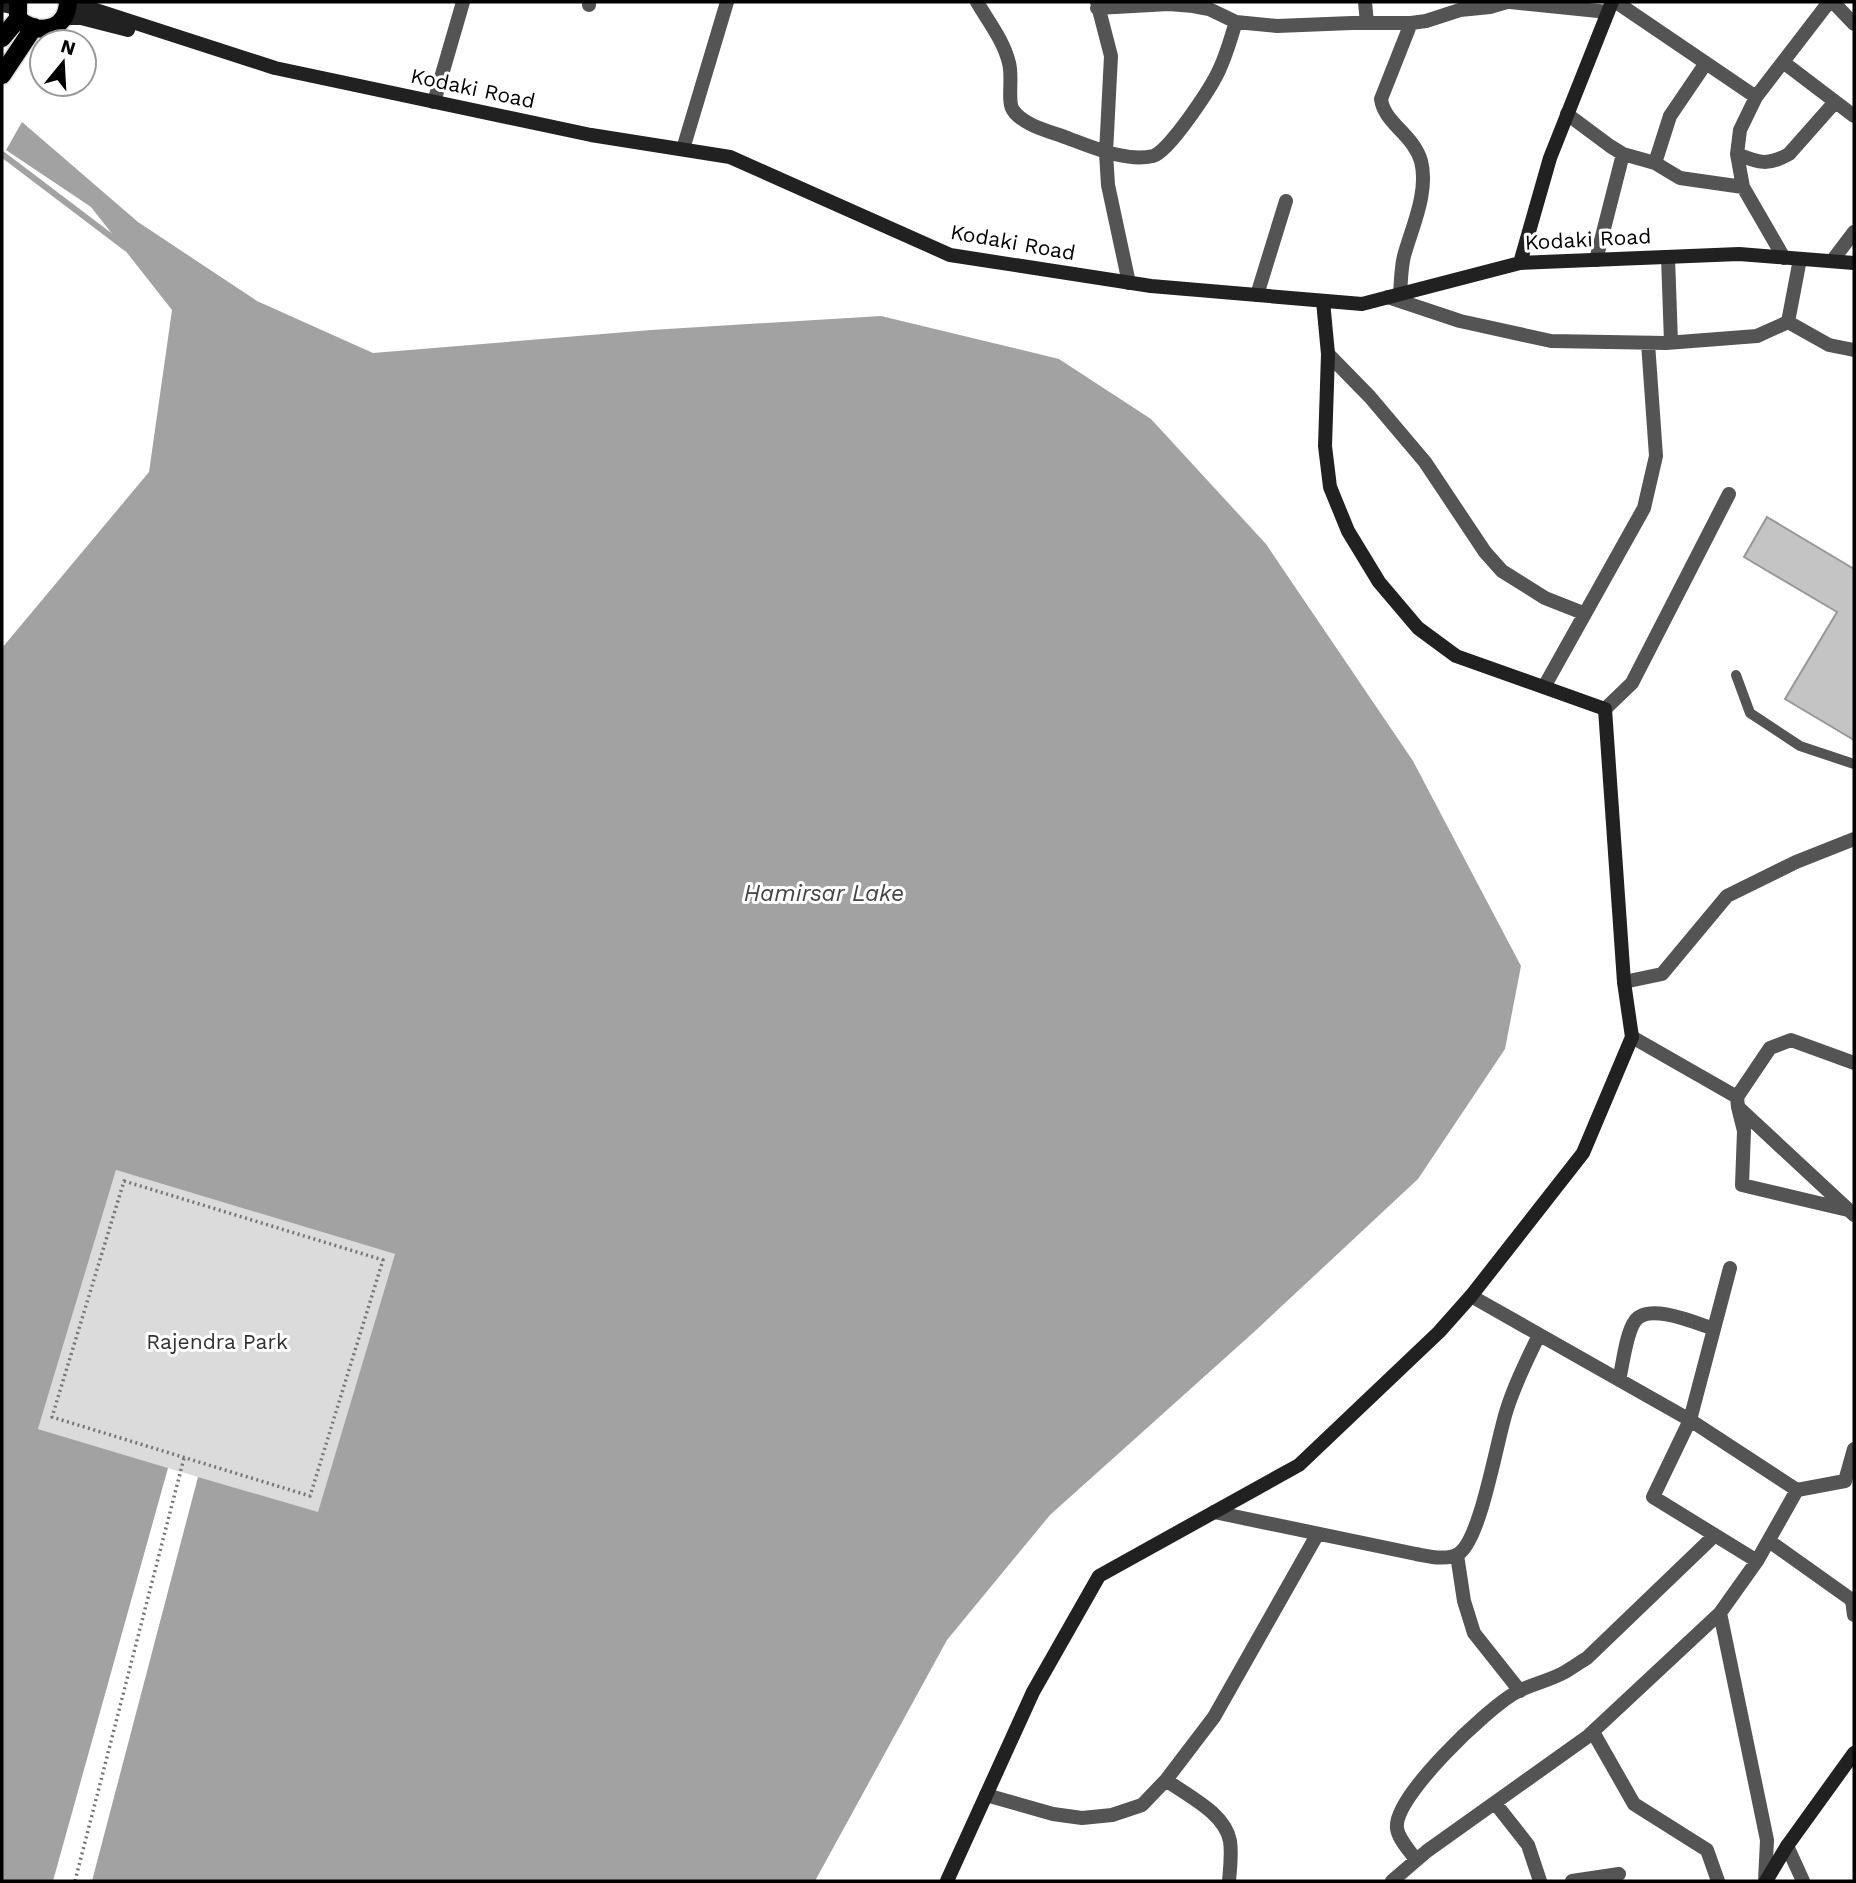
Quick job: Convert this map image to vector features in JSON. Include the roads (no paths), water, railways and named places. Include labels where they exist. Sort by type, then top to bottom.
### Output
[{"type":"main road","points":[[18,12],[51,28],[68,7]]},
{"type":"main road","points":[[2,38],[18,12]]},
{"type":"main road","points":[[2,75],[18,12]]},
{"type":"street","points":[[434,102],[463,2]]},
{"type":"street","points":[[683,149],[727,2]]},
{"type":"street","points":[[977,2],[1002,44],[1009,62],[1012,78],[1009,102],[1017,115],[1030,123],[1106,153],[1152,156],[1165,149],[1209,90],[1220,68],[1236,22]]},
{"type":"street","points":[[1365,2],[1367,23]]},
{"type":"street","points":[[1129,283],[1108,185],[1106,153],[1111,56],[1097,5],[1203,5],[1236,22],[1277,26],[1411,23],[1426,21],[1457,6],[1490,8],[1508,2],[1612,5],[1756,97]]},
{"type":"street","points":[[1784,258],[1743,187],[1737,153],[1740,130],[1756,97],[1831,2],[1854,24]]},
{"type":"street","points":[[1520,262],[1550,158],[1612,5]]},
{"type":"street","name":"Kodaki Road","points":[[68,7],[81,18],[275,68],[591,135],[730,156],[950,255],[1129,283],[1362,304],[1520,262],[1740,254],[1854,263]]},
{"type":"street","points":[[1411,23],[1381,99],[1383,111],[1417,149],[1423,173],[1418,210],[1394,296],[1460,321],[1550,341],[1671,342],[1757,336],[1788,321]]},
{"type":"street","points":[[1783,62],[1854,116]]},
{"type":"street","points":[[1655,163],[1670,116],[1706,63]]},
{"type":"street","points":[[1737,153],[1768,164],[1779,160],[1789,154],[1835,102]]},
{"type":"street","points":[[1567,114],[1623,154],[1655,163],[1680,178],[1743,187]]},
{"type":"street","points":[[1596,260],[1623,154]]},
{"type":"street","points":[[1257,295],[1286,201]]},
{"type":"street","points":[[1832,261],[1854,232]]},
{"type":"street","points":[[1668,257],[1671,342]]},
{"type":"street","points":[[1788,321],[1800,259]]},
{"type":"street","points":[[1323,301],[1328,354],[1325,446],[1330,488],[1348,531],[1379,582],[1418,628],[1456,656],[1605,709]]},
{"type":"street","points":[[1788,321],[1829,345],[1854,350]]},
{"type":"street","points":[[1544,687],[1583,613],[1644,509],[1656,456],[1648,342]]},
{"type":"street","points":[[1328,354],[1370,397],[1425,461],[1485,552],[1502,571],[1545,598],[1583,613]]},
{"type":"street","points":[[1605,709],[1632,683],[1729,494]]},
{"type":"street","points":[[947,1881],[1033,1692],[1099,1576],[1299,1465],[1438,1332],[1471,1296],[1583,1153],[1632,1037],[1624,982],[1605,709]]},
{"type":"street","points":[[1624,982],[1662,975],[1727,896],[1796,862],[1854,839]]},
{"type":"street","points":[[1632,1037],[1737,1102],[1852,1212]]},
{"type":"street","points":[[1852,1212],[1742,1185],[1744,1131],[1737,1102],[1770,1048],[1791,1040],[1854,1063]]},
{"type":"street","points":[[1730,1268],[1690,1420],[1653,1497],[1757,1561]]},
{"type":"street","points":[[1471,1296],[1690,1420],[1797,1490],[1849,1482],[1854,1448]]},
{"type":"street","points":[[1619,1380],[1633,1325],[1642,1315],[1651,1312],[1666,1314],[1714,1329]]},
{"type":"street","points":[[1214,1512],[1416,1554],[1444,1558],[1457,1555],[1472,1536],[1506,1412],[1517,1380],[1539,1335]]},
{"type":"street","points":[[1392,1881],[1416,1860],[1593,1732],[1720,1613],[1757,1561],[1797,1490]]},
{"type":"street","points":[[986,1795],[1053,1814],[1082,1818],[1112,1815],[1142,1805],[1166,1780],[1214,1717],[1317,1535]]},
{"type":"street","points":[[1416,1860],[1397,1828],[1401,1811],[1455,1742],[1520,1691],[1564,1672],[1587,1658],[1715,1535]]},
{"type":"street","points":[[1769,1541],[1852,1600],[1854,1615]]},
{"type":"street","points":[[1457,1555],[1464,1601],[1474,1633],[1520,1691]]},
{"type":"street","points":[[1720,1613],[1767,1840],[1765,1881]]},
{"type":"street","points":[[1593,1732],[1634,1804],[1707,1850],[1718,1881]]},
{"type":"street","points":[[1765,1881],[1854,1753]]},
{"type":"street","points":[[1166,1780],[1218,1817],[1226,1828],[1231,1853],[1229,1881]]},
{"type":"street","points":[[1494,1803],[1528,1845],[1540,1881]]},
{"type":"street","points":[[1787,1846],[1803,1881]]},
{"type":"street","points":[[1572,1881],[1619,1874]]},
{"type":"lane","points":[[1737,675],[1750,713],[1800,746],[1854,764]]},
{"type":"water","name":"Hamirsar Lake","points":[[22,122],[138,222],[257,301],[373,353],[651,330],[881,316],[1059,359],[1151,419],[1266,544],[1413,761],[1521,966],[1505,1049],[1418,1179],[1254,1332],[1050,1515],[947,1640],[815,1881],[92,1881],[198,1477],[318,1512],[395,1254],[116,1170],[38,1429],[168,1468],[53,1881],[2,1881],[2,648],[149,472],[172,310],[91,207],[6,150]]},
{"type":"waterway","points":[[2,154],[126,248]]},
{"type":"park label","name":"Rajendra Park","points":[[217,1341]]}]
